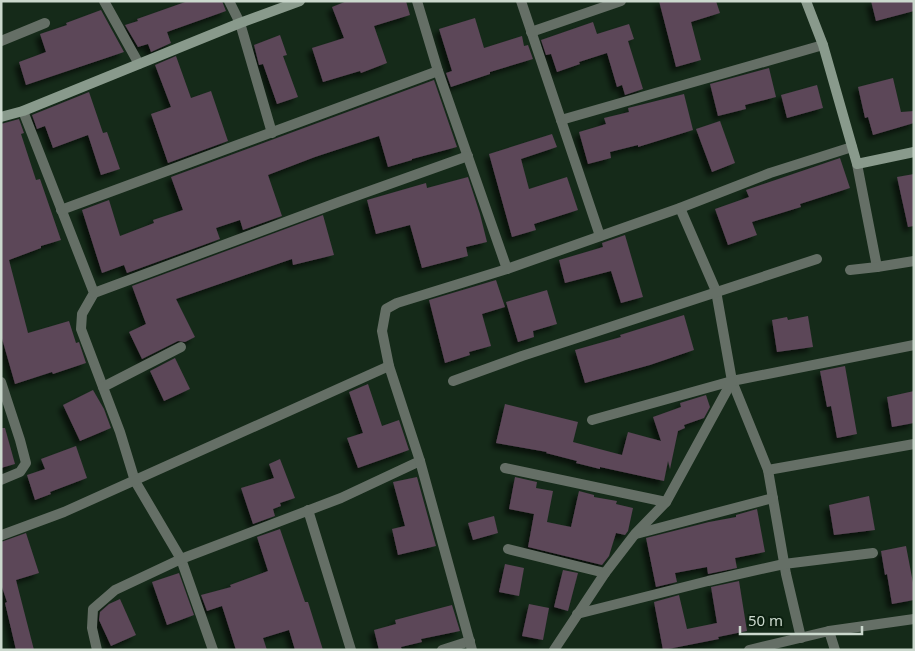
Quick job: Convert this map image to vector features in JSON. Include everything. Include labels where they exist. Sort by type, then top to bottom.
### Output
[{"type":"street","points":[[104,1],[139,64]]},
{"type":"street","points":[[229,1],[240,23],[272,133]]},
{"type":"street","points":[[1,117],[23,111],[240,23],[300,1]]},
{"type":"street","points":[[417,1],[438,72],[507,269]]},
{"type":"street","points":[[521,1],[600,236]]},
{"type":"street","points":[[531,32],[621,1]]},
{"type":"street","points":[[806,1],[823,45],[857,164],[877,268]]},
{"type":"street","points":[[1,41],[45,23]]},
{"type":"street","points":[[562,120],[823,45]]},
{"type":"street","points":[[61,210],[438,72]]},
{"type":"street","points":[[23,111],[94,294]]},
{"type":"street","points":[[442,650],[471,646],[420,461],[389,366],[382,330],[386,309],[397,303],[507,269],[680,208],[770,173],[852,147]]},
{"type":"street","points":[[857,164],[914,152]]},
{"type":"street","points":[[213,650],[181,559],[134,481],[120,432],[81,329],[82,314],[94,294],[338,202],[468,156]]},
{"type":"street","points":[[680,208],[716,291],[732,381],[768,470],[784,564],[801,638]]},
{"type":"street","points":[[453,381],[716,291],[818,259]]},
{"type":"street","points":[[850,270],[877,268],[914,261]]},
{"type":"street","points":[[592,420],[732,381],[914,345]]},
{"type":"street","points":[[103,387],[181,347]]},
{"type":"street","points":[[2,535],[64,512],[389,366]]},
{"type":"street","points":[[554,650],[577,614],[635,534],[666,502],[732,381]]},
{"type":"street","points":[[1,480],[20,472],[26,464],[20,440],[2,388]]},
{"type":"street","points":[[768,470],[914,444]]},
{"type":"street","points":[[97,650],[92,628],[93,609],[115,590],[181,559],[341,498],[420,461]]},
{"type":"street","points":[[505,468],[666,502]]},
{"type":"street","points":[[635,534],[773,498]]},
{"type":"street","points":[[308,510],[350,650]]},
{"type":"street","points":[[508,549],[606,574]]},
{"type":"street","points":[[577,614],[784,564],[873,553]]},
{"type":"street","points":[[749,650],[829,631],[914,619]]},
{"type":"street","points":[[829,631],[835,650]]},
{"type":"building","points":[[188,1],[222,1],[226,11],[167,32],[171,43],[151,52],[148,44],[138,47],[125,25]]},
{"type":"building","points":[[347,1],[406,1],[410,15],[374,26],[387,63],[361,73],[360,71],[323,82],[312,48],[344,38],[332,7]]},
{"type":"building","points":[[659,1],[716,1],[720,13],[691,22],[701,60],[676,67]]},
{"type":"building","points":[[871,1],[914,1],[914,11],[876,21]]},
{"type":"building","points":[[101,10],[124,52],[26,85],[19,62],[46,52],[40,34],[67,25],[66,23]]},
{"type":"building","points":[[475,18],[484,48],[522,36],[524,46],[528,45],[533,59],[490,72],[490,74],[451,87],[446,73],[452,71],[439,29]]},
{"type":"building","points":[[593,22],[597,34],[629,24],[634,39],[628,41],[643,89],[625,95],[622,85],[617,87],[607,53],[579,62],[580,64],[557,72],[551,54],[546,55],[541,40]]},
{"type":"building","points":[[280,35],[287,55],[283,56],[298,97],[277,104],[263,64],[259,65],[254,45]]},
{"type":"building","points":[[176,56],[191,98],[211,91],[228,141],[168,163],[151,114],[171,107],[155,65]]},
{"type":"building","points":[[769,68],[776,97],[745,105],[746,109],[718,116],[710,84]]},
{"type":"building","points":[[893,78],[901,112],[914,111],[914,123],[873,135],[868,117],[865,118],[858,87]]},
{"type":"building","points":[[434,80],[457,147],[388,167],[379,136],[315,157],[268,175],[282,216],[243,230],[240,220],[216,228],[220,239],[127,273],[124,265],[102,273],[82,210],[109,200],[120,236],[154,223],[153,220],[183,210],[171,177]]},
{"type":"building","points":[[817,85],[823,108],[787,118],[781,95]]},
{"type":"building","points":[[89,92],[103,133],[107,132],[120,169],[101,175],[88,135],[53,148],[45,126],[37,129],[32,115]]},
{"type":"building","points":[[684,94],[693,130],[638,147],[638,145],[610,152],[611,158],[588,164],[579,132],[606,124],[604,118],[629,112],[628,108]]},
{"type":"building","points":[[19,119],[24,133],[21,134],[36,180],[40,179],[61,240],[41,246],[41,248],[9,260],[28,333],[69,321],[76,343],[79,342],[86,363],[15,384],[1,335],[1,124]]},
{"type":"building","points":[[720,121],[735,163],[712,172],[696,129]]},
{"type":"building","points":[[552,134],[557,147],[521,159],[529,189],[567,177],[578,210],[534,224],[536,230],[512,237],[489,154]]},
{"type":"building","points":[[840,158],[850,188],[800,204],[801,207],[752,222],[757,235],[728,245],[715,209],[749,197],[746,190]]},
{"type":"building","points":[[914,174],[914,226],[908,227],[897,177]]},
{"type":"building","points":[[468,177],[487,242],[466,247],[468,256],[422,268],[410,225],[376,234],[367,200],[426,183],[427,188]]},
{"type":"building","points":[[323,215],[334,255],[293,265],[292,259],[176,299],[195,337],[185,342],[178,341],[142,359],[129,332],[146,324],[132,286]]},
{"type":"building","points":[[625,235],[643,297],[621,303],[611,271],[565,283],[559,260],[603,247],[602,243]]},
{"type":"building","points":[[496,280],[505,307],[482,314],[491,346],[469,352],[470,355],[445,363],[429,300]]},
{"type":"building","points":[[547,290],[557,324],[533,331],[534,337],[518,342],[506,302]]},
{"type":"building","points":[[684,315],[694,350],[650,365],[585,383],[575,350],[621,337],[620,335]]},
{"type":"building","points":[[808,316],[813,347],[777,352],[772,320],[787,317],[788,320]]},
{"type":"building","points":[[175,358],[190,389],[164,401],[150,371]]},
{"type":"building","points":[[845,366],[857,434],[837,438],[831,406],[827,407],[820,371]]},
{"type":"building","points":[[368,384],[382,426],[399,420],[409,450],[358,468],[347,438],[363,433],[349,392]]},
{"type":"building","points":[[93,390],[104,409],[111,428],[80,441],[63,405]]},
{"type":"building","points":[[914,391],[914,423],[892,427],[887,397]]},
{"type":"building","points":[[706,395],[710,407],[704,418],[684,425],[685,428],[678,431],[670,469],[668,461],[664,481],[600,467],[600,469],[576,463],[577,461],[547,452],[496,443],[505,404],[578,422],[573,442],[622,455],[628,432],[661,441],[653,417],[681,407],[680,403]]},
{"type":"building","points":[[1,428],[5,428],[15,464],[1,468]]},
{"type":"building","points":[[76,446],[87,478],[50,492],[51,494],[35,500],[27,475],[45,469],[41,459]]},
{"type":"building","points":[[280,459],[295,498],[280,503],[281,506],[273,509],[275,516],[253,524],[241,488],[274,478],[269,464]]},
{"type":"building","points":[[417,477],[436,546],[398,555],[392,529],[405,526],[393,482]]},
{"type":"building","points":[[515,477],[537,482],[536,488],[553,491],[547,522],[571,527],[579,491],[594,495],[594,497],[617,501],[616,504],[633,508],[628,531],[625,535],[616,533],[609,556],[602,565],[528,547],[534,514],[509,509]]},
{"type":"building","points":[[869,496],[875,530],[834,535],[829,505]]},
{"type":"building","points":[[757,509],[765,552],[735,558],[737,568],[708,574],[707,567],[675,573],[677,582],[656,587],[646,538],[736,517],[736,515]]},
{"type":"building","points":[[494,516],[498,533],[473,540],[468,523]]},
{"type":"building","points":[[280,529],[305,602],[308,602],[323,650],[295,650],[289,630],[263,638],[267,650],[236,650],[222,606],[207,611],[201,595],[231,587],[230,585],[268,571],[257,537]]},
{"type":"building","points":[[26,533],[39,573],[16,580],[34,650],[16,650],[5,603],[7,602],[1,584],[1,542]]},
{"type":"building","points":[[906,546],[914,588],[914,600],[892,604],[881,551]]},
{"type":"building","points":[[505,564],[524,568],[519,596],[499,592]]},
{"type":"building","points":[[563,570],[578,573],[568,611],[554,607]]},
{"type":"building","points":[[179,573],[194,615],[167,625],[152,582]]},
{"type":"building","points":[[739,581],[747,631],[718,637],[719,639],[663,650],[654,602],[679,595],[687,629],[717,623],[711,587]]},
{"type":"building","points":[[120,599],[136,635],[111,646],[99,620],[100,612],[109,604]]},
{"type":"building","points":[[529,604],[549,608],[543,640],[522,636]]},
{"type":"building","points":[[452,605],[460,631],[421,639],[422,642],[401,647],[402,650],[379,650],[374,630],[396,624],[395,620]]}]
